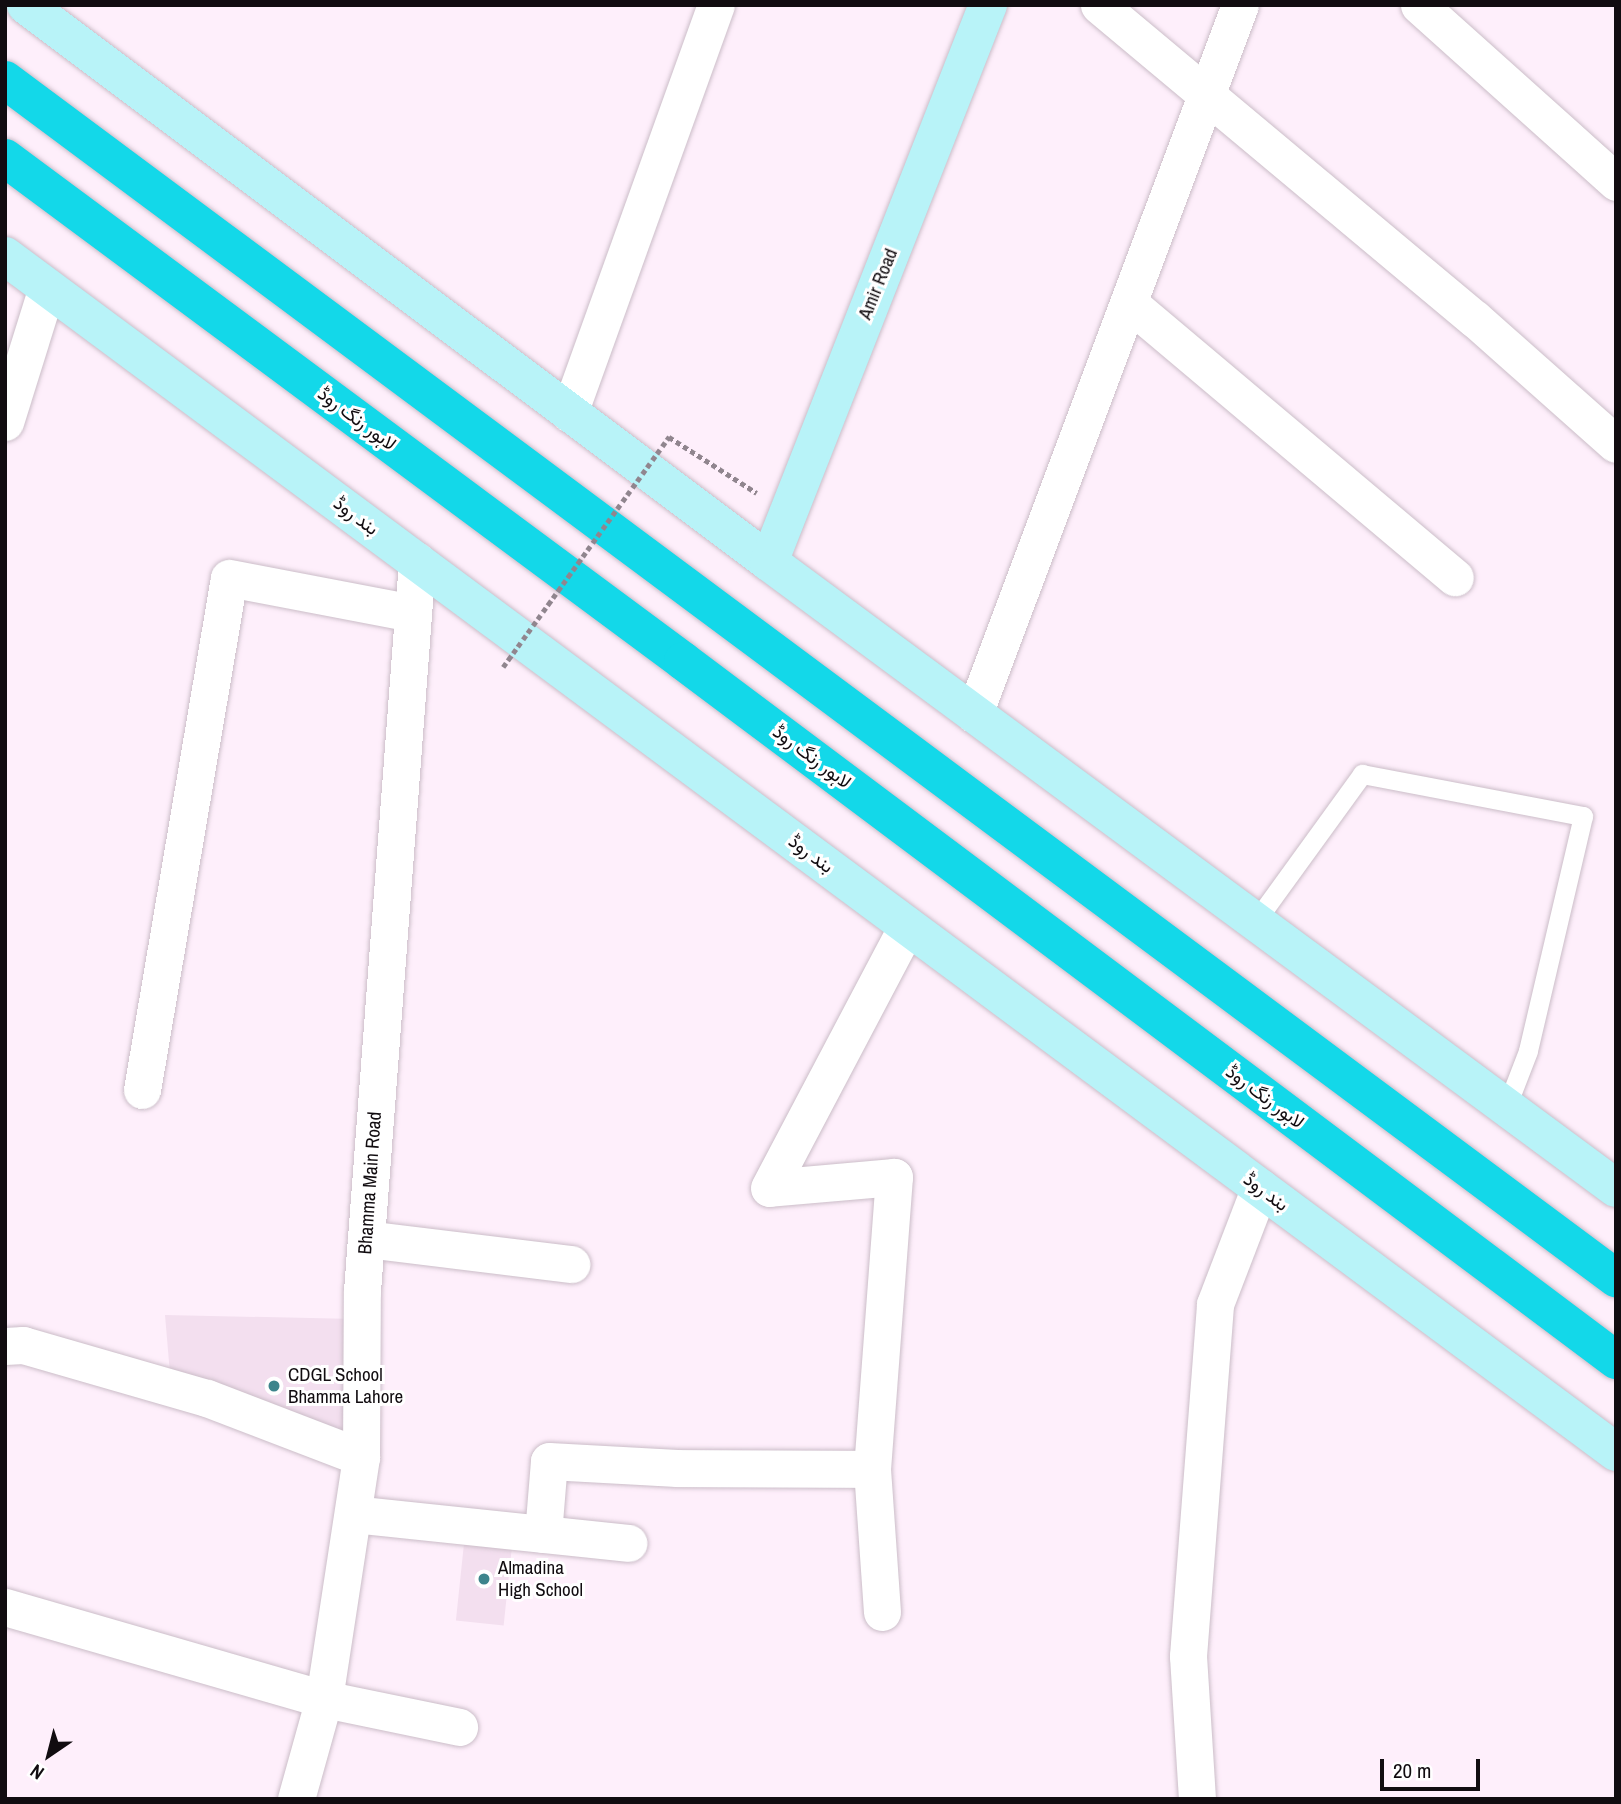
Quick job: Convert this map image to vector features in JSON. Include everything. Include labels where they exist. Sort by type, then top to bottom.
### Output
[{"type":"highway","points":[[5,80],[1616,1278]]},
{"type":"highway","name":"لاہور رنگ روڈ","points":[[5,158],[695,669],[1616,1360]]},
{"type":"main road","points":[[26,5],[769,562],[1616,1188]]},
{"type":"main road","name":"Amir Road","points":[[769,562],[988,5]]},
{"type":"main road","name":"بند روڈ","points":[[5,256],[1616,1452]]},
{"type":"street","points":[[569,413],[716,5]]},
{"type":"street","points":[[1099,5],[1475,319],[1616,444]]},
{"type":"street","points":[[974,714],[1240,5]]},
{"type":"street","points":[[1419,5],[1616,183]]},
{"type":"street","points":[[5,422],[47,287]]},
{"type":"street","points":[[1129,303],[1454,578]]},
{"type":"street","name":"Bhamma Main Road","points":[[296,1799],[324,1699],[361,1457],[362,1291],[417,561]]},
{"type":"street","points":[[142,1090],[229,578],[413,613]]},
{"type":"street","points":[[882,1612],[872,1468],[894,1177],[769,1188],[907,926]]},
{"type":"street","points":[[1197,1799],[1188,1656],[1215,1304],[1260,1187]]},
{"type":"street","points":[[366,1239],[571,1264]]},
{"type":"street","points":[[5,1346],[23,1345],[207,1398],[361,1457]]},
{"type":"street","points":[[542,1534],[550,1461],[677,1468],[872,1468]]},
{"type":"street","points":[[353,1514],[628,1543]]},
{"type":"street","points":[[5,1607],[324,1699],[459,1727]]},
{"type":"lane","points":[[1255,922],[1362,774],[1583,817],[1528,1051],[1506,1108]]},
{"type":"path","points":[[503,667],[669,437],[745,486]]},
{"type":"shaded area","name":"CDGL School Bhamma Lahore","points":[[165,1315],[356,1319],[358,1453],[170,1374]]},
{"type":"shaded area","name":"Almadina High School","points":[[465,1534],[513,1539],[504,1626],[456,1621]]},
{"type":"place","name":"CDGL School Bhamma Lahore","points":[[274,1386]]},
{"type":"place","name":"Almadina High School","points":[[484,1579]]}]
